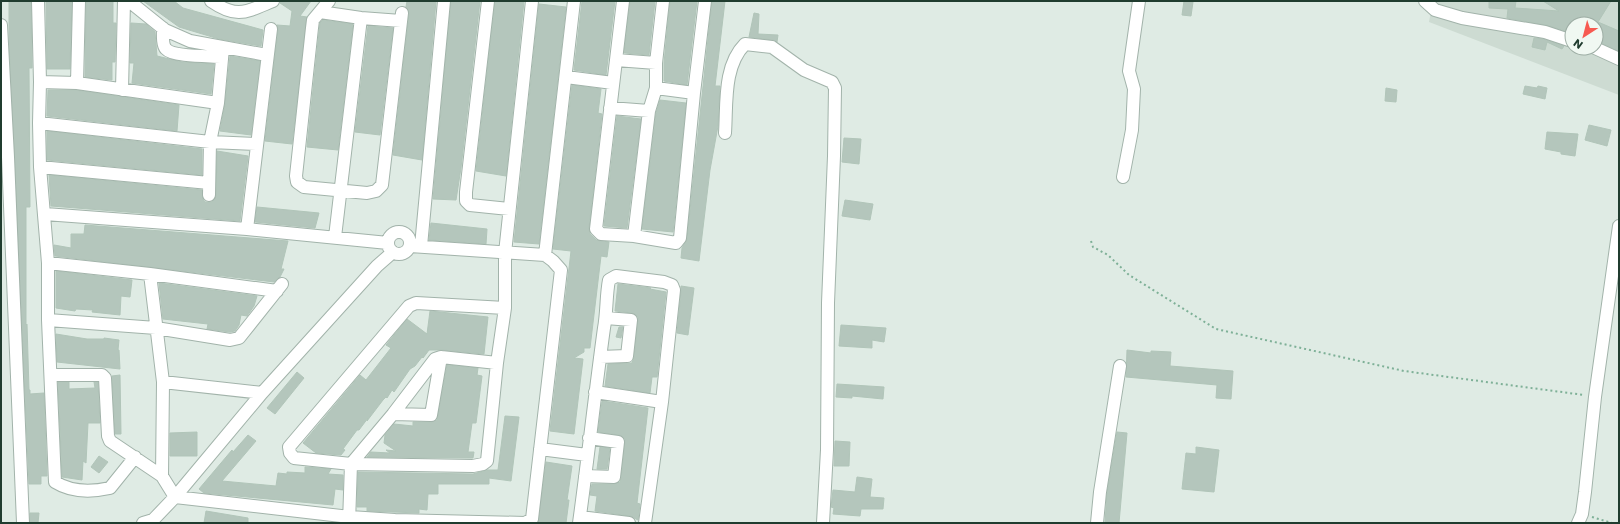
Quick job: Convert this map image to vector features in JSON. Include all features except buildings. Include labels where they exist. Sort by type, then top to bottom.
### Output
[{"type":"street","points":[[38,1],[40,167],[48,263],[48,320],[55,482],[63,487],[88,490],[110,488],[135,457]]},
{"type":"street","points":[[77,84],[79,1]]},
{"type":"street","points":[[122,90],[124,1]]},
{"type":"street","points":[[129,1],[165,30],[190,41],[222,52]]},
{"type":"street","points":[[211,1],[231,12],[238,13],[256,9],[273,1]]},
{"type":"street","points":[[320,12],[361,18],[402,17],[382,185],[376,191],[366,193],[304,186],[296,182],[312,28],[314,20],[320,12],[329,1]]},
{"type":"street","points":[[45,214],[334,237],[390,248],[404,254],[416,246],[444,1]]},
{"type":"street","points":[[488,1],[466,201],[470,205],[509,209]]},
{"type":"street","points":[[505,308],[416,303],[409,306],[289,447],[290,453],[294,458],[351,464],[473,466],[483,464],[487,460],[497,363],[505,308],[505,253],[532,1]]},
{"type":"street","points":[[545,255],[566,77],[572,1]]},
{"type":"street","points":[[623,1],[596,229],[601,234],[634,236],[676,243],[680,238],[694,93],[705,1]]},
{"type":"street","points":[[634,236],[649,112],[656,88],[656,63],[663,1]]},
{"type":"street","points":[[1123,177],[1132,130],[1134,89],[1129,71],[1139,1]]},
{"type":"street","points":[[1425,1],[1435,10],[1462,18],[1545,32],[1564,38]]},
{"type":"street","points":[[334,237],[361,18]]},
{"type":"street","points":[[1,25],[5,156],[23,523]]},
{"type":"street","points":[[163,28],[164,46],[166,50],[173,53],[222,52],[267,55]]},
{"type":"street","points":[[247,230],[256,144],[271,29]]},
{"type":"street","points":[[725,133],[728,82],[734,61],[739,50],[745,44],[772,47],[804,70],[832,82],[835,88],[834,156],[828,303],[827,450],[823,523]]},
{"type":"street","points":[[40,167],[209,189],[210,142],[218,104],[222,52]]},
{"type":"street","points":[[1604,52],[1619,59]]},
{"type":"street","points":[[616,60],[656,63]]},
{"type":"street","points":[[566,77],[613,83]]},
{"type":"street","points":[[40,82],[77,84],[218,104]]},
{"type":"street","points":[[656,88],[694,93]]},
{"type":"street","points":[[610,108],[649,112]]},
{"type":"street","points":[[39,124],[210,142],[256,144]]},
{"type":"street","points":[[1580,518],[1619,226]]},
{"type":"street","points":[[50,375],[102,375],[105,378],[108,436],[110,440],[162,476],[176,497],[349,520],[525,523],[532,519],[561,270],[545,255],[416,246],[411,242],[408,235],[401,231],[390,236],[390,248],[377,266],[262,393],[176,497],[150,522]]},
{"type":"street","points":[[48,263],[280,288],[239,338],[230,340],[156,328],[48,320]]},
{"type":"street","points":[[150,274],[163,382],[162,476]]},
{"type":"street","points":[[629,523],[579,520],[606,318],[609,280],[616,276],[664,282],[672,285],[674,290],[662,402],[644,523]]},
{"type":"street","points":[[600,357],[627,356],[631,320],[606,318]]},
{"type":"street","points":[[349,520],[351,464],[393,414],[433,361],[441,357],[497,363]]},
{"type":"street","points":[[393,414],[436,416],[441,357]]},
{"type":"street","points":[[1097,523],[1100,492],[1120,366]]},
{"type":"street","points":[[163,382],[262,393]]},
{"type":"street","points":[[595,392],[662,402]]},
{"type":"street","points":[[586,476],[614,477],[618,442],[590,438]]},
{"type":"street","points":[[540,449],[587,455]]},
{"type":"path","points":[[1091,241],[1093,247],[1108,256],[1129,275],[1216,329],[1404,371],[1595,397]]},
{"type":"path","points":[[1580,518],[1612,523]]},
{"type":"shaded area","points":[[1433,1],[1619,1],[1619,95],[1429,22]]}]
